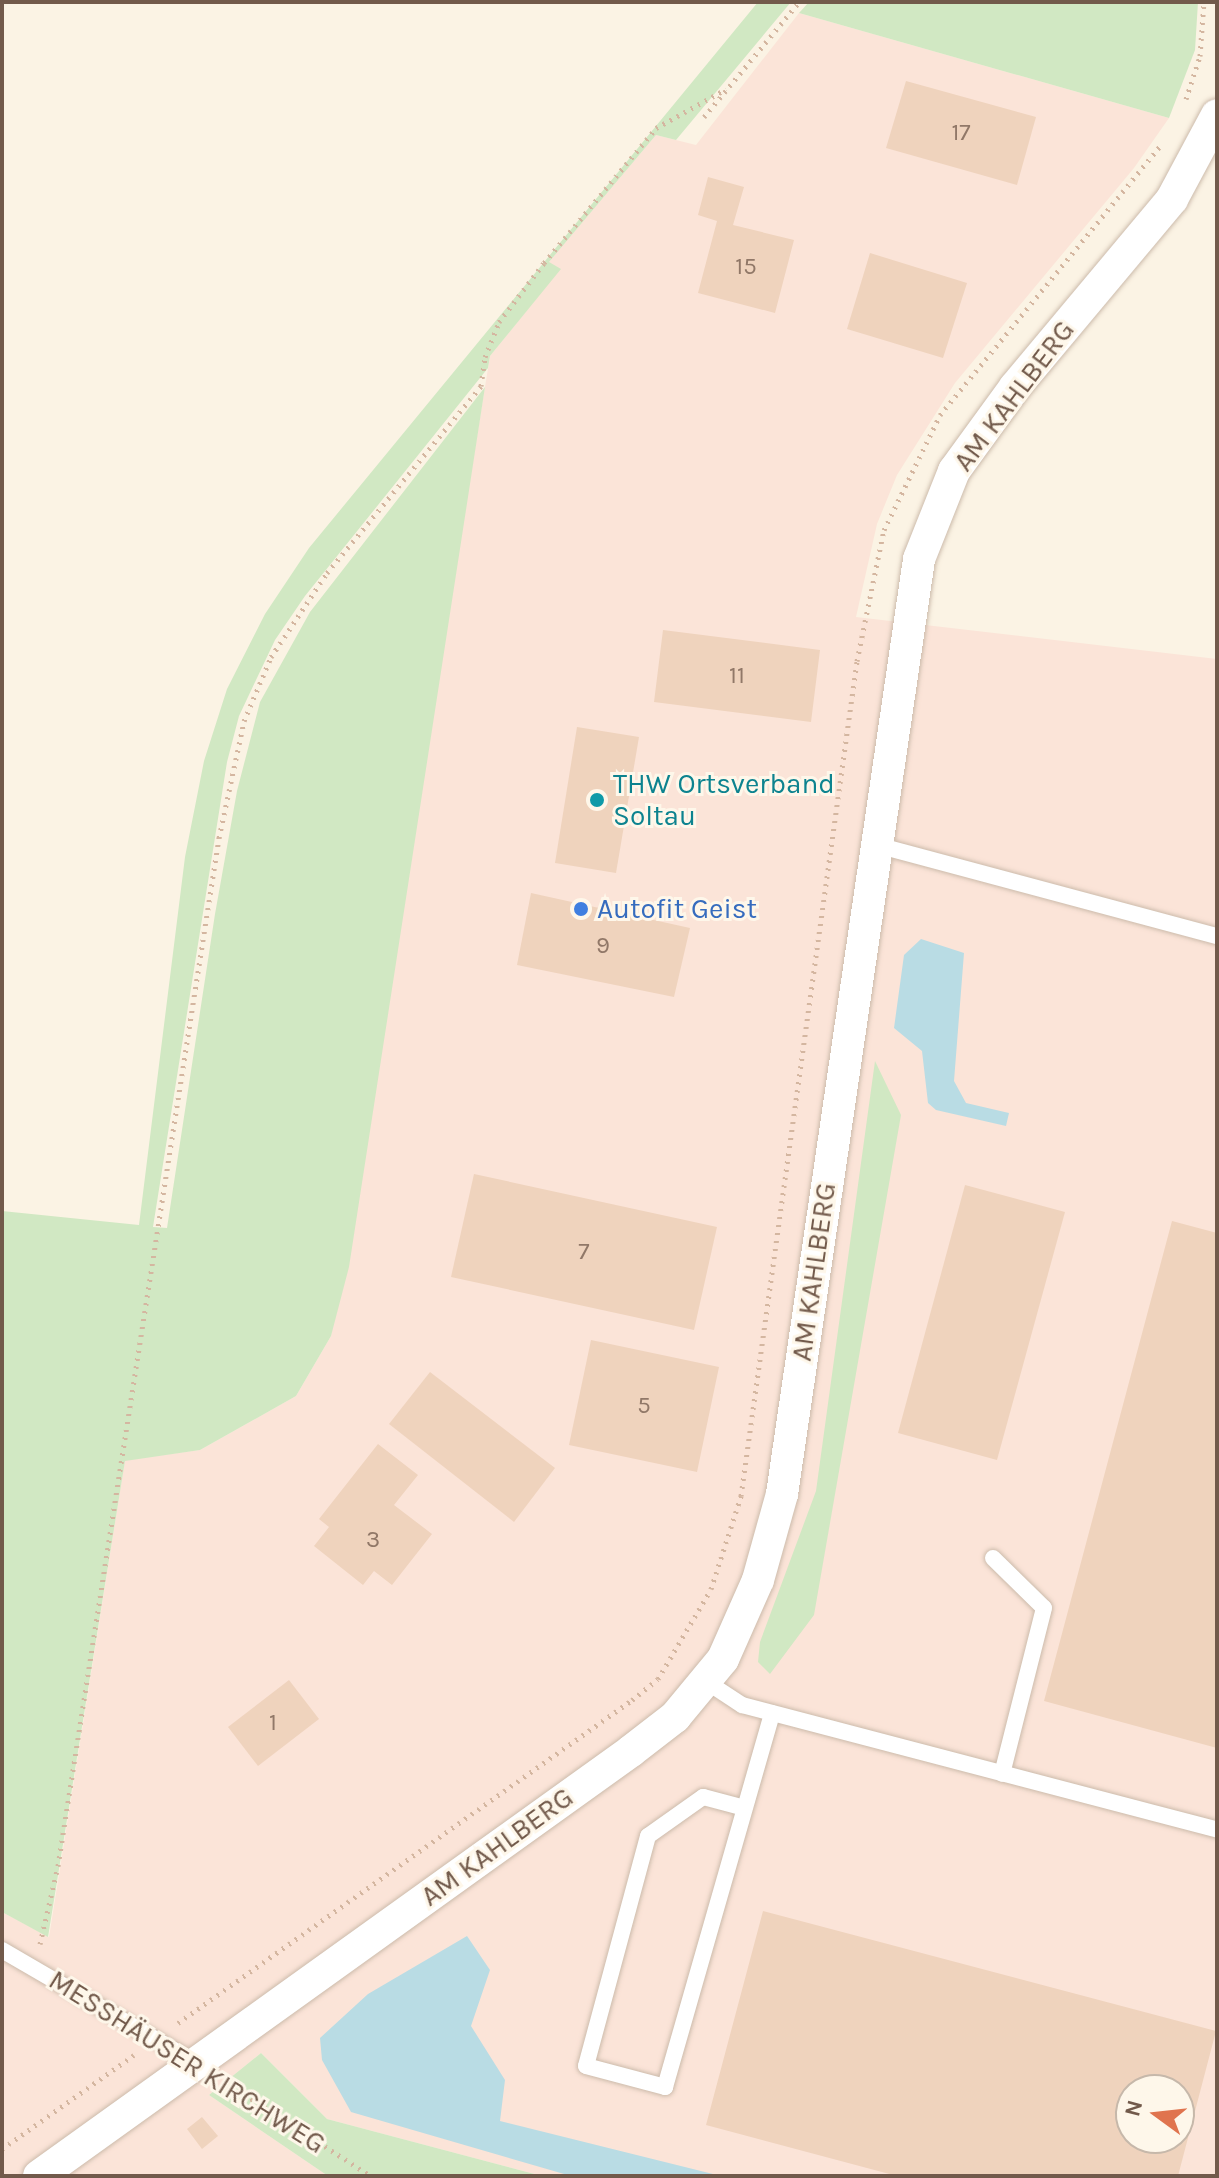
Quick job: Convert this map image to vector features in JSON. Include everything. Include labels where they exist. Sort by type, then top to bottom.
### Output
[{"type":"street","name":"AM KAHLBERG","points":[[39,2176],[675,1717],[707,1682],[744,1621],[782,1494],[919,559],[954,471],[1015,387],[1172,199],[1217,115]]},
{"type":"lane","points":[[877,845],[1217,936]]},
{"type":"lane","points":[[993,1558],[1044,1608],[1002,1774]]},
{"type":"lane","points":[[707,1682],[742,1705],[1217,1830]]},
{"type":"lane","points":[[741,1807],[703,1797],[648,1836],[586,2066],[665,2087],[741,1807],[772,1713]]},
{"type":"lane","name":"MESSHÄUSER KIRCHWEG","points":[[2,1950],[196,2063]]},
{"type":"path","points":[[704,117],[799,2]]},
{"type":"path","points":[[1181,109],[1200,56],[1204,2]]},
{"type":"path","points":[[35,1969],[58,1866],[219,838],[244,721],[271,657],[327,573],[481,386],[485,357],[499,322],[656,128],[726,89]]},
{"type":"path","points":[[2,2149],[632,1700],[658,1679],[711,1589],[741,1496],[857,661],[884,530],[940,415],[1168,134]]},
{"type":"path","name":"MESSHÄUSER KIRCHWEG","points":[[196,2063],[371,2176]]},
{"type":"shaded area","points":[[799,13],[1169,118],[1134,168],[955,383],[897,475],[877,524],[856,617],[1217,659],[1217,2176],[542,2176],[327,2119],[261,2053],[209,2095],[328,2176],[2,2176],[2,1912],[49,1937],[125,1460],[200,1450],[296,1396],[331,1336],[490,356],[560,269],[548,263],[656,135],[696,145]]},
{"type":"green space","points":[[758,2],[791,2],[676,140],[656,135],[549,262],[561,269],[490,356],[488,368],[305,596],[275,640],[239,716],[227,762],[153,1227],[167,1228],[215,914],[237,791],[260,702],[310,612],[485,387],[349,1267],[331,1336],[296,1396],[200,1450],[125,1461],[48,1937],[2,1912],[2,1211],[139,1225],[185,857],[204,761],[227,689],[265,614],[309,548]]},
{"type":"green space","points":[[809,2],[1198,2],[1195,50],[1169,118],[799,13]]},
{"type":"green space","points":[[875,1061],[901,1115],[814,1615],[770,1674],[758,1662],[760,1642],[816,1491]]},
{"type":"green space","points":[[261,2053],[327,2119],[542,2176],[328,2176],[209,2095]]},
{"type":"water","points":[[921,939],[964,953],[954,1081],[966,1103],[1009,1113],[1006,1126],[936,1110],[928,1103],[922,1051],[894,1028],[904,955]]},
{"type":"water","points":[[467,1936],[490,1970],[471,2026],[505,2080],[500,2121],[721,2176],[571,2176],[351,2112],[322,2060],[320,2038],[368,1994]]},
{"type":"building","points":[[906,81],[1036,117],[1017,185],[886,148]]},
{"type":"building","points":[[708,177],[744,187],[733,225],[794,240],[775,313],[698,293],[717,221],[698,215]]},
{"type":"building","points":[[870,253],[967,283],[943,358],[847,329]]},
{"type":"building","points":[[663,630],[820,650],[811,722],[654,702]]},
{"type":"building","name":"THW Ortsverband Soltau","points":[[577,727],[639,737],[616,873],[555,863]]},
{"type":"building","points":[[531,893],[690,928],[674,997],[517,965]]},
{"type":"building","points":[[474,1174],[717,1227],[694,1330],[451,1277]]},
{"type":"building","points":[[965,1185],[1065,1212],[997,1460],[898,1433]]},
{"type":"building","points":[[1172,1221],[1217,1233],[1217,1748],[1044,1701]]},
{"type":"building","points":[[591,1340],[719,1367],[697,1472],[569,1445]]},
{"type":"building","points":[[430,1372],[555,1468],[514,1522],[389,1424]]},
{"type":"building","points":[[378,1444],[418,1475],[394,1505],[432,1534],[392,1585],[374,1571],[363,1585],[314,1546],[329,1527],[319,1519]]},
{"type":"building","points":[[289,1680],[319,1719],[258,1766],[228,1727]]},
{"type":"building","points":[[763,1911],[1216,2031],[1195,2111],[1195,2074],[1115,2074],[1115,2154],[1184,2154],[1178,2176],[897,2176],[706,2125]]},
{"type":"building","points":[[202,2117],[218,2136],[202,2149],[187,2129]]},
{"type":"place","name":"THW Ortsverband Soltau","points":[[597,800]]},
{"type":"place","name":"Autofit Geist","points":[[581,909]]}]
